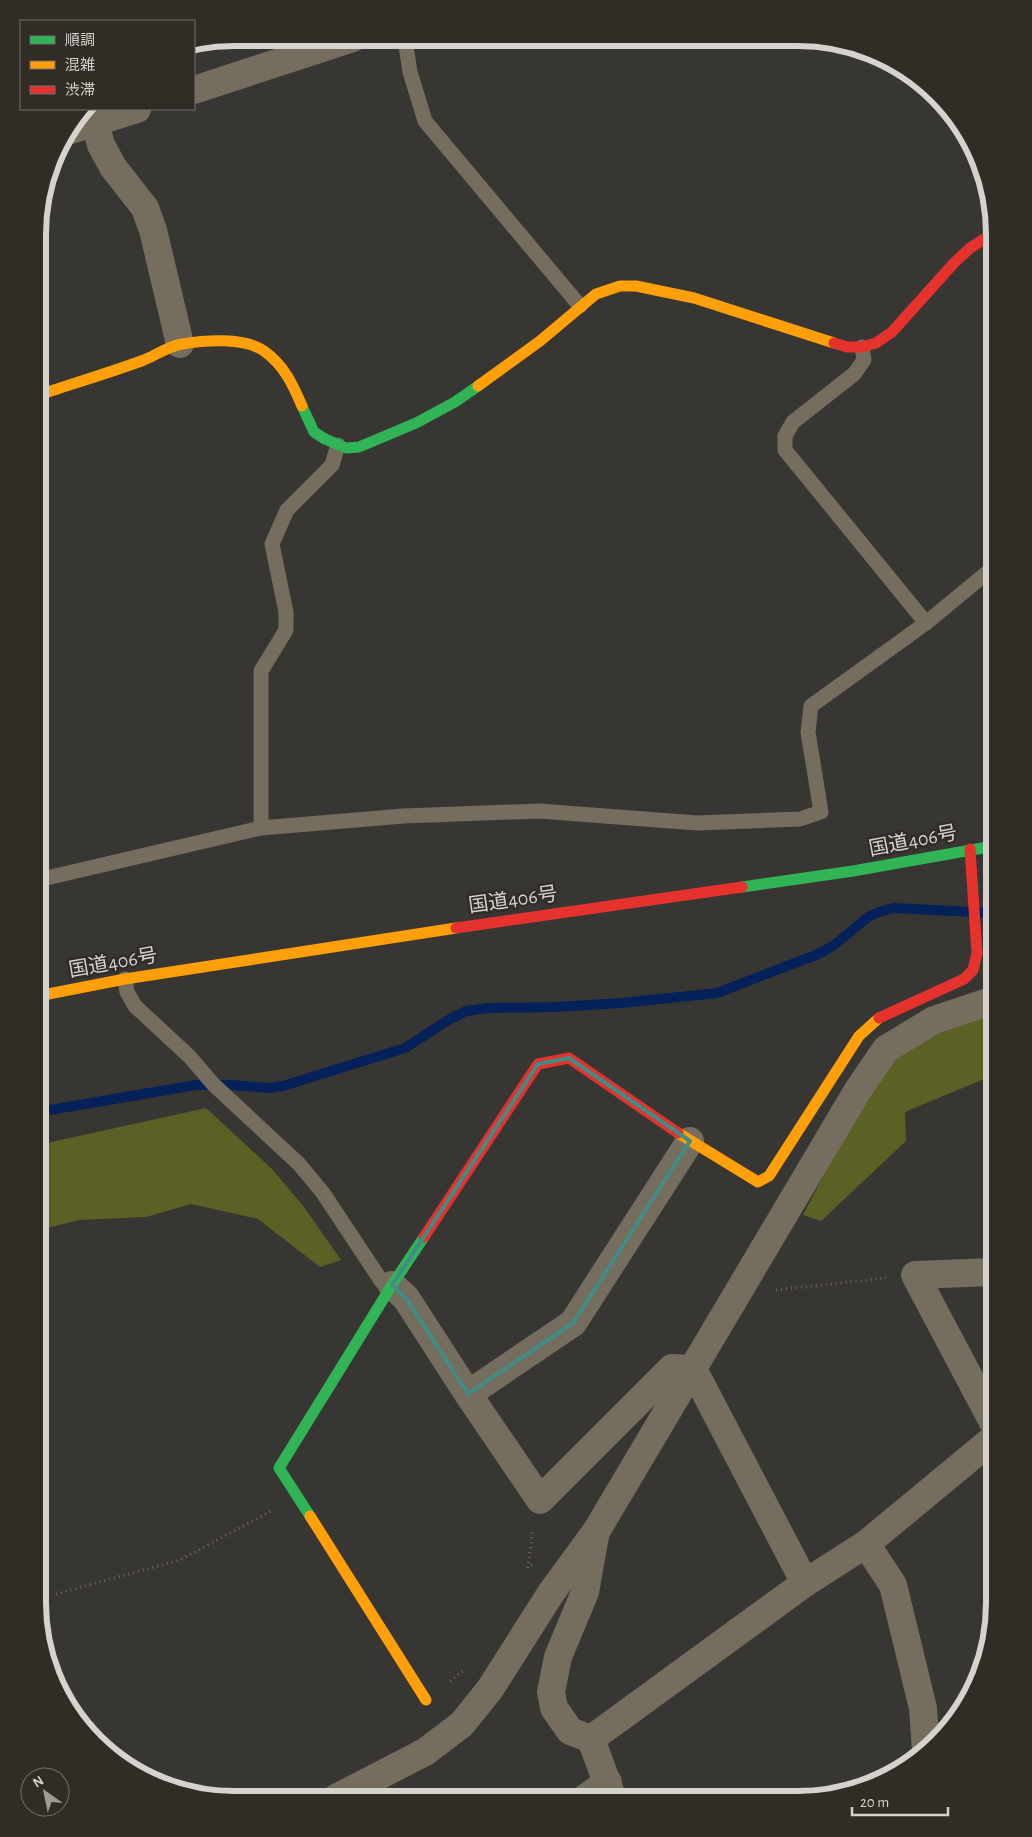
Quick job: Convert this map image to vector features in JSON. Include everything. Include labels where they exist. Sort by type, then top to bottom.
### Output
[{"type":"main road","points":[[46,393],[143,360],[180,344],[220,341],[243,343],[263,350],[278,363],[289,377],[314,432],[324,439],[346,448],[359,447],[416,423],[455,402],[540,341],[596,294],[608,289],[620,286],[636,286],[694,298],[822,340],[847,347],[862,347],[876,343],[892,332],[954,263],[970,248],[986,238]]},
{"type":"main road","name":"国道406号","points":[[46,994],[125,979],[492,922],[853,871],[986,847]]},
{"type":"main road","points":[[426,1700],[279,1468],[392,1285],[538,1064],[569,1058],[690,1141],[758,1182],[769,1176],[859,1036],[880,1017],[964,979],[973,970],[977,953],[970,849]]},
{"type":"street","points":[[195,90],[329,46]]},
{"type":"street","points":[[134,110],[83,126],[101,145],[113,167],[145,208],[153,230],[180,344]]},
{"type":"street","points":[[350,1791],[425,1752],[462,1724],[490,1689],[551,1593],[596,1530],[858,1090],[886,1049],[934,1020],[986,1003]]},
{"type":"street","points":[[468,1394],[573,1323],[690,1141]]},
{"type":"street","points":[[986,1272],[915,1275],[986,1409]]},
{"type":"street","points":[[392,1285],[406,1298],[540,1500],[672,1368],[693,1370]]},
{"type":"street","points":[[693,1370],[805,1583]]},
{"type":"street","points":[[591,1739],[805,1583],[866,1544],[986,1445]]},
{"type":"street","points":[[596,1530],[585,1592],[558,1657],[551,1692],[554,1708],[570,1731],[591,1739],[610,1791]]},
{"type":"street","points":[[866,1544],[893,1585],[922,1708],[925,1741]]},
{"type":"lane","points":[[406,46],[410,72],[425,121],[580,306]]},
{"type":"lane","points":[[862,347],[864,360],[854,374],[793,422],[784,436],[785,450],[926,624]]},
{"type":"lane","points":[[262,828],[261,670],[286,630],[286,612],[272,544],[287,510],[332,465],[338,445]]},
{"type":"lane","points":[[46,878],[262,828],[403,816],[539,811],[696,823],[800,819],[822,812],[808,732],[811,706],[926,624],[986,574]]},
{"type":"lane","points":[[125,979],[127,992],[135,1006],[190,1057],[213,1084],[299,1164],[323,1193],[382,1282],[392,1285]]},
{"type":"path","points":[[738,1294],[915,1275]]},
{"type":"path","points":[[56,1594],[180,1560],[298,1497]]},
{"type":"highlighted area","points":[[569,1058],[690,1141],[573,1323],[468,1394],[406,1298],[392,1285],[538,1064]]},
{"type":"green space","points":[[986,1010],[986,1078],[905,1112],[906,1141],[821,1221],[803,1215],[879,1070],[920,1032]]},
{"type":"green space","points":[[206,1108],[272,1169],[304,1207],[341,1260],[320,1267],[258,1219],[191,1204],[146,1217],[80,1220],[46,1228],[46,1143]]},
{"type":"waterway","points":[[46,1111],[196,1085],[269,1088],[283,1086],[405,1048],[466,1011],[488,1008],[622,1003],[717,993],[816,955],[833,946],[868,917],[879,912],[893,908],[986,913]]},
{"type":"traffic: fast","points":[[302,406],[314,432],[346,448],[359,447],[416,423],[455,402],[478,386]]},
{"type":"traffic: fast","points":[[742,887],[853,871],[986,847]]},
{"type":"traffic: fast","points":[[310,1516],[279,1468],[392,1285],[424,1237]]},
{"type":"traffic: slow","points":[[478,386],[540,341],[596,294],[620,286],[636,286],[694,298],[834,343]]},
{"type":"traffic: slow","points":[[46,393],[144,360],[177,345],[202,341],[224,341],[246,343],[264,351],[287,376],[302,406]]},
{"type":"traffic: slow","points":[[46,994],[125,979],[456,928]]},
{"type":"traffic: slow","points":[[678,1133],[758,1182],[769,1176],[859,1036],[879,1018]]},
{"type":"traffic: slow","points":[[310,1516],[426,1700]]},
{"type":"traffic: jam","points":[[834,343],[847,347],[862,347],[876,343],[892,332],[954,263],[970,248],[986,238]]},
{"type":"traffic: jam","points":[[879,1018],[964,979],[973,970],[977,953],[970,849]]},
{"type":"traffic: jam","points":[[456,928],[742,887]]},
{"type":"traffic: jam","points":[[424,1237],[538,1064],[569,1058],[678,1133]]}]
